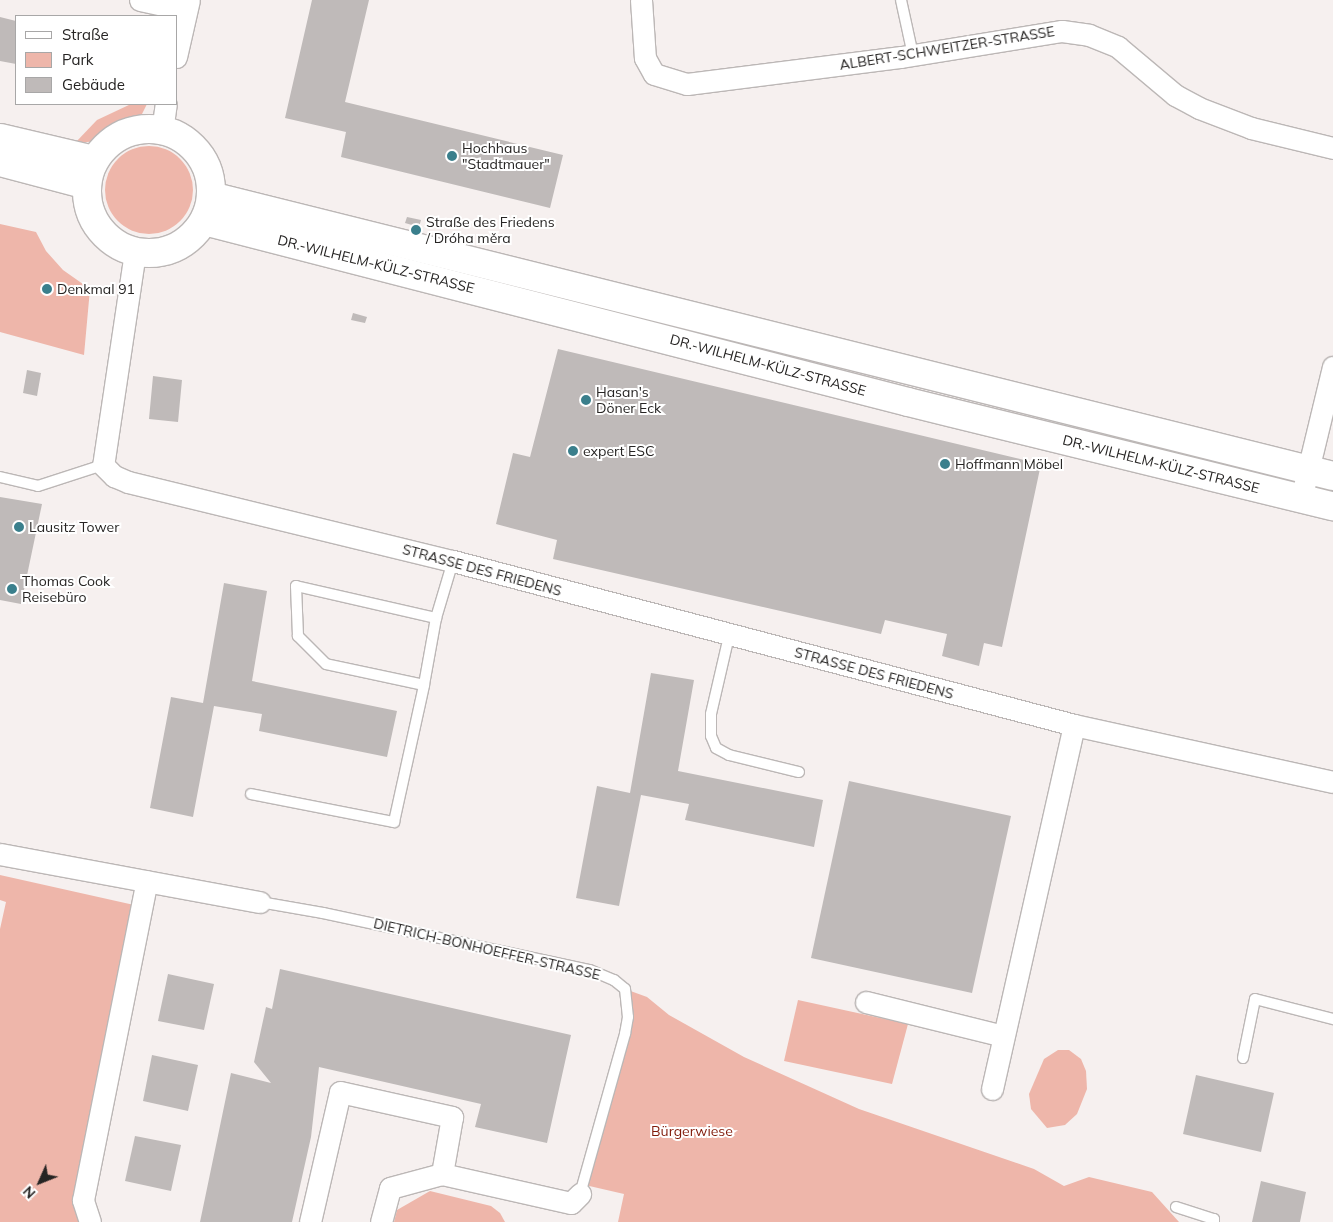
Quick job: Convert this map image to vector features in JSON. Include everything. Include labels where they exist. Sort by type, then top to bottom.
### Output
[{"type":"street","points":[[140,0],[188,5],[178,48]]},
{"type":"street","name":"ALBERT-SCHWEITZER-STRASSE","points":[[640,0],[645,58],[654,74],[687,84],[913,55],[1029,34],[1062,31],[1090,35],[1118,47],[1175,95],[1200,108],[1251,128],[1333,148]]},
{"type":"street","points":[[162,131],[166,105]]},
{"type":"street","points":[[142,130],[162,131],[176,135],[198,154],[206,167],[207,208],[196,232],[175,248],[162,252],[134,252],[114,243],[98,228],[88,207],[91,173],[107,145],[123,134],[142,130]]},
{"type":"street","points":[[0,138],[91,173]]},
{"type":"street","points":[[0,162],[91,173]]},
{"type":"street","name":"DR.-WILHELM-KÜLZ-STRASSE","points":[[207,208],[1321,473]]},
{"type":"street","name":"DR.-WILHELM-KÜLZ-STRASSE","points":[[207,208],[908,402],[1333,506]]},
{"type":"street","points":[[103,465],[134,252]]},
{"type":"street","points":[[1301,499],[1321,473],[1333,367]]},
{"type":"street","name":"STRASSE DES FRIEDENS","points":[[103,465],[114,476],[128,482],[453,561],[729,636],[1074,725],[1333,782]]},
{"type":"street","points":[[992,1089],[1074,725]]},
{"type":"street","points":[[0,854],[116,869],[147,881],[260,902]]},
{"type":"street","points":[[90,1222],[82,1200],[147,881]]},
{"type":"street","points":[[866,1002],[1003,1036]]},
{"type":"street","points":[[310,1222],[340,1092],[452,1117],[442,1174]]},
{"type":"street","name":"DIETRICH-BONHOEFFER-STRASSE","points":[[381,1222],[390,1188],[442,1174],[571,1203],[580,1194]]},
{"type":"lane","points":[[901,0],[913,55]]},
{"type":"lane","points":[[0,477],[38,486],[103,465]]},
{"type":"lane","points":[[251,794],[394,822],[424,685],[436,618],[453,561]]},
{"type":"lane","points":[[424,685],[326,664],[298,636],[296,586],[436,618]]},
{"type":"lane","points":[[729,636],[711,714],[711,736],[716,748],[729,755],[799,772]]},
{"type":"lane","name":"DIETRICH-BONHOEFFER-STRASSE","points":[[260,902],[323,913],[597,971],[625,989],[628,1017],[625,1034],[580,1194]]},
{"type":"lane","points":[[1243,1058],[1255,999],[1333,1019]]},
{"type":"lane","points":[[1176,1207],[1214,1219],[1214,1222]]},
{"type":"green space","points":[[129,105],[146,105],[141,116],[132,124],[99,141],[75,143],[97,120]]},
{"type":"green space","points":[[149,146],[166,150],[180,159],[189,173],[193,190],[189,207],[180,221],[166,230],[149,234],[132,230],[118,221],[109,207],[105,190],[109,173],[118,159],[132,150]]},
{"type":"green space","points":[[0,224],[36,232],[46,251],[63,270],[90,289],[84,355],[0,332]]},
{"type":"green space","points":[[0,875],[143,907],[90,1222],[0,1222],[0,929],[6,902],[0,900]]},
{"type":"green space","name":"Bürgerwiese","points":[[625,989],[647,997],[669,1015],[744,1057],[859,1109],[1034,1169],[1064,1186],[1089,1177],[1152,1192],[1179,1222],[618,1222],[624,1194],[585,1185],[625,1034]]},
{"type":"green space","points":[[798,1000],[908,1024],[892,1084],[784,1061]]},
{"type":"green space","points":[[1058,1050],[1069,1050],[1081,1059],[1086,1071],[1087,1089],[1077,1114],[1065,1125],[1047,1128],[1031,1109],[1029,1094],[1044,1059]]},
{"type":"green space","points":[[430,1191],[491,1206],[500,1213],[505,1222],[394,1222],[397,1210]]},
{"type":"building","name":"Hochhaus \"Stadtmauer\"","points":[[312,0],[369,0],[345,102],[563,155],[550,208],[341,157],[346,132],[285,118]]},
{"type":"building","points":[[0,17],[15,21],[15,64],[0,61]]},
{"type":"building","points":[[407,217],[421,220],[419,227],[405,223]]},
{"type":"building","points":[[353,313],[367,317],[365,323],[351,320]]},
{"type":"building","points":[[558,349],[1041,464],[1002,647],[984,643],[979,666],[942,656],[947,634],[885,620],[881,634],[553,559],[557,540],[496,524],[513,453],[530,457]]},
{"type":"building","points":[[27,370],[41,373],[37,396],[23,393]]},
{"type":"building","points":[[153,376],[182,380],[178,422],[149,419]]},
{"type":"building","name":"Lausitz Tower","points":[[0,497],[42,504],[21,604],[0,600]]},
{"type":"building","points":[[224,583],[267,591],[252,681],[397,711],[387,757],[259,731],[262,714],[214,706],[193,817],[150,808],[171,697],[203,703]]},
{"type":"building","points":[[651,673],[694,680],[678,771],[823,800],[814,847],[685,820],[689,804],[641,795],[619,906],[576,898],[597,786],[630,793]]},
{"type":"building","points":[[849,781],[1011,816],[972,993],[811,958]]},
{"type":"building","points":[[280,969],[571,1035],[547,1143],[475,1127],[481,1104],[319,1067],[311,1137],[292,1222],[200,1222],[231,1073],[271,1083],[254,1062],[266,1007],[272,1009]]},
{"type":"building","points":[[168,974],[214,984],[204,1030],[158,1021]]},
{"type":"building","points":[[152,1055],[198,1065],[188,1111],[143,1101]]},
{"type":"building","points":[[1196,1075],[1274,1093],[1261,1152],[1183,1134]]},
{"type":"building","points":[[135,1136],[181,1145],[171,1191],[125,1181]]},
{"type":"building","points":[[1261,1181],[1306,1192],[1300,1222],[1252,1222]]},
{"type":"place","name":"Hochhaus \"Stadtmauer\"","points":[[452,156]]},
{"type":"place","name":"Straße des Friedens / Dróha měra","points":[[416,230]]},
{"type":"place","name":"Denkmal 91","points":[[47,289]]},
{"type":"place","name":"Hasan's Döner Eck","points":[[586,400]]},
{"type":"place","name":"expert ESC","points":[[573,451]]},
{"type":"place","name":"Hoffmann Möbel","points":[[945,464]]},
{"type":"place","name":"Lausitz Tower","points":[[19,527]]},
{"type":"place","name":"Thomas Cook Reisebüro","points":[[12,589]]}]
